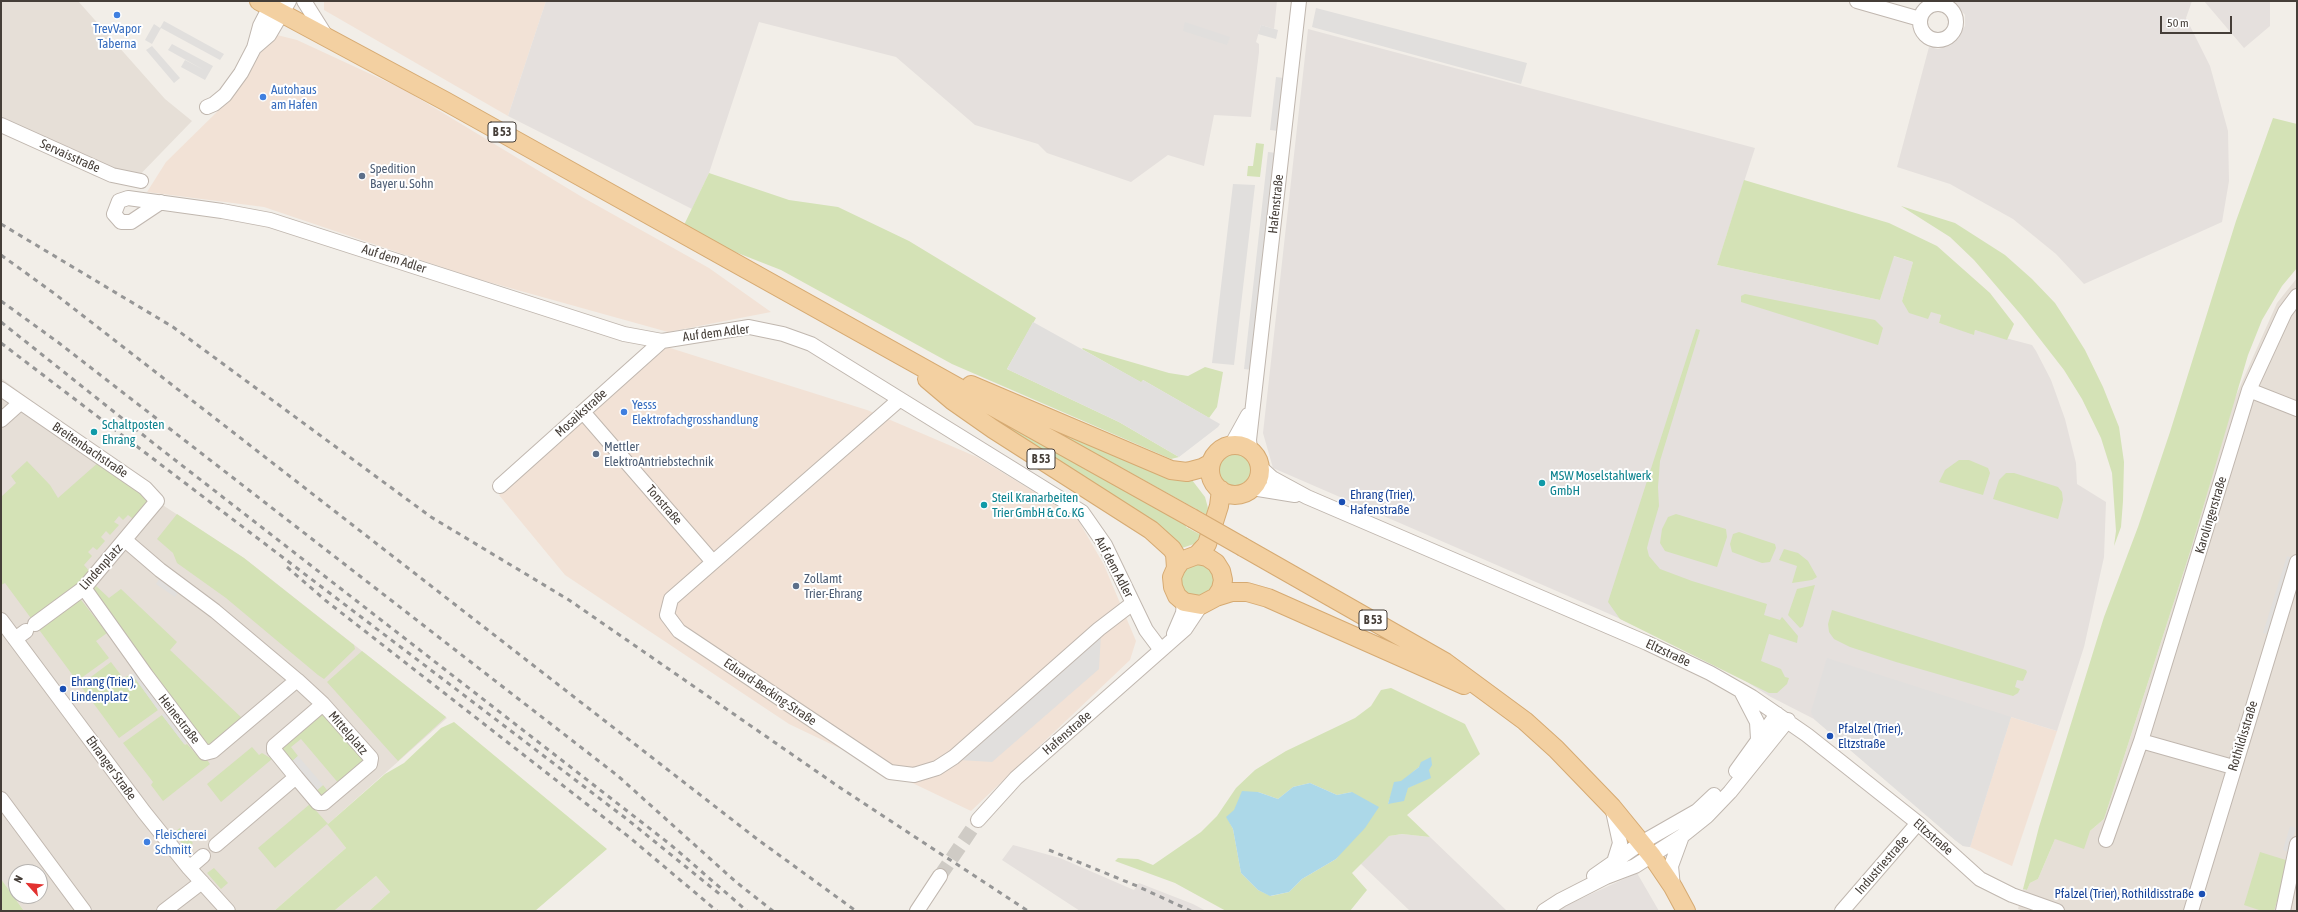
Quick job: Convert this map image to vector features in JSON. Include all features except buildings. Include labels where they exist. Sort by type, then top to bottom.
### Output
[{"type":"main road","name":"B 53","points":[[275,5],[327,38],[459,109],[1412,642],[1498,700],[1556,749],[1612,807],[1647,849],[1673,887],[1686,911]]},
{"type":"main road","name":"B 53","points":[[898,354],[953,401],[1151,530],[1172,549],[1175,554],[1176,568],[1172,577],[1173,587],[1177,596],[1201,601]]},
{"type":"main road","name":"B 53","points":[[916,364],[993,392],[1171,470],[1187,472],[1202,468],[1211,463],[1219,450],[1232,444]]},
{"type":"main road","points":[[1201,601],[1221,589],[1223,580],[1216,563],[1215,555],[1230,508],[1259,479],[1261,468],[1255,454],[1250,449],[1232,444]]},
{"type":"main road","points":[[1211,463],[1212,478],[1221,490],[1230,494],[1247,491]]},
{"type":"main road","points":[[1197,555],[1207,544],[1213,530],[1221,497],[1221,490]]},
{"type":"main road","points":[[1176,568],[1185,559],[1197,555],[1208,557],[1216,563]]},
{"type":"main road","points":[[1201,601],[1232,592],[1247,592],[1268,598],[1498,700]]},
{"type":"street","points":[[304,1],[327,38]]},
{"type":"street","name":"Hafenstraße","points":[[1250,449],[1253,406],[1299,1]]},
{"type":"street","points":[[1857,1],[1920,19]]},
{"type":"street","points":[[1943,3],[1952,11],[1956,20],[1953,32],[1947,38],[1941,40],[1929,38],[1922,31],[1920,19],[1926,8],[1931,5],[1943,3]]},
{"type":"street","points":[[207,107],[214,104],[228,91],[254,48],[260,26],[275,5]]},
{"type":"street","name":"Servaisstraße","points":[[1,125],[112,175],[141,181]]},
{"type":"street","name":"Auf dem Adler","points":[[161,202],[270,220],[624,334],[662,341],[749,327],[784,334],[811,344],[899,400],[1040,484],[1082,512],[1105,545],[1146,630],[1161,650]]},
{"type":"street","name":"Karolingerstraße","points":[[2106,840],[2141,741],[2249,390],[2285,312],[2297,296]]},
{"type":"street","name":"Mosaikstraße","points":[[500,486],[662,341]]},
{"type":"street","name":"Breitenbachstraße","points":[[1,389],[146,488],[157,501]]},
{"type":"street","points":[[2249,390],[2297,409]]},
{"type":"street","name":"Eduard-Becking-Straße","points":[[899,400],[671,599],[667,615],[672,624],[679,631],[890,772],[914,775],[937,768],[954,756],[1099,629],[1133,603]]},
{"type":"street","points":[[1,420],[20,403]]},
{"type":"street","name":"Hafenstraße","points":[[1232,444],[1253,406]]},
{"type":"street","name":"Tonstraße","points":[[583,412],[713,562]]},
{"type":"street","name":"Eltzstraße","points":[[1261,468],[1272,478],[1307,497],[1647,642],[1704,670],[1741,691],[1782,717],[1918,823],[1985,882],[1992,891],[2009,903],[2032,911]]},
{"type":"street","name":"Eltzstraße","points":[[1247,491],[1307,497]]},
{"type":"street","name":"Lindenplatz","points":[[26,631],[84,588],[157,501]]},
{"type":"street","points":[[125,540],[160,570],[215,611],[297,680],[323,704]]},
{"type":"street","name":"Rothildisstraße","points":[[2191,911],[2233,768],[2291,601],[2297,562]]},
{"type":"street","name":"Heinestraße","points":[[84,588],[146,676],[205,752],[213,751],[297,680]]},
{"type":"street","name":"Hafenstraße","points":[[978,820],[1016,778],[1161,650],[1201,601]]},
{"type":"street","name":"Ehranger Straße","points":[[1,620],[26,631],[144,812],[189,868],[228,911]]},
{"type":"street","points":[[1741,691],[1756,722],[1758,739]]},
{"type":"street","name":"Mittelplatz","points":[[323,704],[371,758],[370,764],[324,803],[318,804],[296,777],[274,750],[274,746],[323,704]]},
{"type":"street","points":[[1544,911],[1647,849],[1703,807],[1723,787],[1748,757],[1758,739],[1782,717]]},
{"type":"street","points":[[1562,900],[1614,862],[1682,836],[1707,816],[1730,792],[1782,717]]},
{"type":"street","points":[[2141,741],[2233,768]]},
{"type":"street","points":[[216,845],[296,777]]},
{"type":"street","points":[[1,799],[84,911]]},
{"type":"street","points":[[1612,807],[1620,843],[1614,862]]},
{"type":"street","name":"Industriestraße","points":[[1844,910],[1918,823]]},
{"type":"street","points":[[1673,887],[1671,866],[1682,836]]},
{"type":"street","points":[[2283,911],[2297,844]]},
{"type":"street","points":[[189,868],[203,856]]},
{"type":"street","points":[[917,911],[940,876]]},
{"type":"street","points":[[164,911],[202,882]]},
{"type":"street","name":"Eltzstraße","points":[[1985,882],[2012,895],[2057,911]]},
{"type":"shaded area","points":[[1,1],[78,1],[165,99],[192,121],[129,186],[94,176],[1,127]]},
{"type":"shaded area","points":[[324,1],[546,1],[508,116],[324,10]]},
{"type":"shaded area","points":[[546,1],[1277,1],[1274,29],[1261,25],[1256,42],[1259,44],[1259,52],[1251,117],[1214,115],[1204,166],[1168,155],[1131,182],[1047,153],[1038,144],[975,125],[896,57],[759,22],[709,173],[692,209],[508,116]]},
{"type":"shaded area","points":[[1954,1],[2192,1],[2186,18],[2210,66],[2228,131],[2229,181],[2222,222],[2084,284],[2056,254],[2013,219],[1950,184],[1897,167],[1929,47],[1938,49],[1951,45],[1965,26],[1965,15]]},
{"type":"shaded area","points":[[2204,1],[2270,1],[2270,26],[2244,48]]},
{"type":"shaded area","points":[[1316,8],[1527,63],[1521,84],[1312,27]]},
{"type":"shaded area","points":[[164,21],[224,54],[220,60],[161,28],[152,44],[145,40],[154,24],[160,28]]},
{"type":"shaded area","points":[[1185,22],[1230,37],[1227,45],[1183,31]]},
{"type":"shaded area","points":[[1261,25],[1278,30],[1276,39],[1258,34]]},
{"type":"shaded area","points":[[1308,29],[1755,148],[1717,265],[1880,300],[1893,256],[1913,262],[1902,301],[1941,315],[1939,323],[1974,334],[1975,330],[2032,345],[2051,380],[2065,419],[2076,463],[2077,484],[2106,502],[2104,557],[2084,647],[2057,731],[2011,717],[1970,847],[1963,846],[1955,840],[1814,719],[1769,696],[1741,678],[1670,641],[1273,468],[1263,433]]},
{"type":"shaded area","points":[[277,35],[297,40],[405,90],[582,197],[709,268],[771,312],[668,332],[474,278],[264,207],[147,192],[166,162],[222,107],[236,91],[261,52]]},
{"type":"shaded area","points":[[172,44],[213,66],[205,80],[181,67],[185,60],[204,70],[168,50]]},
{"type":"shaded area","points":[[152,46],[180,78],[174,83],[146,50]]},
{"type":"shaded area","points":[[1276,77],[1284,78],[1278,131],[1270,130]]},
{"type":"shaded area","points":[[1268,152],[1277,153],[1252,370],[1244,369]]},
{"type":"shaded area","points":[[1233,184],[1255,185],[1234,365],[1212,363]]},
{"type":"shaded area","points":[[2297,278],[2297,911],[2024,911],[2018,909],[2023,889],[2027,890],[2030,883],[2038,879],[2055,839],[2090,831],[2104,819],[2190,552],[2234,400],[2277,303]]},
{"type":"shaded area","points":[[1033,322],[1141,382],[1143,380],[1220,424],[1179,457],[1119,422],[1007,369]]},
{"type":"shaded area","points":[[667,347],[867,410],[977,457],[1077,518],[1104,565],[1136,641],[1130,660],[971,811],[789,724],[565,575],[499,495]]},
{"type":"shaded area","points":[[1,378],[63,424],[161,504],[244,558],[447,718],[328,824],[346,848],[274,911],[24,911],[19,904],[48,904],[48,864],[8,864],[8,889],[1,879]]},
{"type":"shaded area","points":[[2287,556],[2295,559],[2271,635],[2263,633]]},
{"type":"shaded area","points":[[161,576],[180,590],[175,597],[156,584]]},
{"type":"shaded area","points":[[1101,634],[1099,669],[992,762],[960,760]]},
{"type":"shaded area","points":[[1827,658],[2011,717],[1970,847],[1963,846],[1955,840],[1814,719],[1811,712]]},
{"type":"shaded area","points":[[138,669],[165,705],[158,710],[132,674]]},
{"type":"shaded area","points":[[168,710],[191,739],[184,744],[162,715]]},
{"type":"shaded area","points":[[2011,717],[2057,731],[2012,866],[1970,847]]},
{"type":"shaded area","points":[[298,756],[323,785],[314,793],[289,764]]},
{"type":"shaded area","points":[[2290,826],[2296,828],[2288,852],[2283,850]]},
{"type":"shaded area","points":[[1402,834],[1430,837],[1507,911],[1410,911],[1360,863],[1389,836]]},
{"type":"shaded area","points":[[1013,845],[1060,858],[1134,890],[1139,883],[1193,904],[1206,911],[1080,911],[1002,860]]},
{"type":"shaded area","points":[[1637,873],[1659,911],[1554,911]]},
{"type":"shaded area","points":[[376,876],[390,892],[369,911],[334,911]]},
{"type":"green space","points":[[2273,118],[2297,124],[2297,268],[2282,286],[2262,320],[2248,355],[2190,552],[2104,819],[2090,831],[2084,849],[2055,839],[2038,879],[2030,883],[2027,890],[2023,889],[2039,827],[2104,617],[2138,527],[2170,432],[2236,221]]},
{"type":"green space","points":[[1256,143],[1264,144],[1260,177],[1247,176],[1248,166],[1253,166]]},
{"type":"green space","points":[[709,173],[789,200],[838,207],[909,241],[1036,318],[1007,369],[1119,422],[1179,457],[1171,459],[952,364],[781,270],[730,250],[684,225]]},
{"type":"green space","points":[[1744,180],[1889,223],[1937,246],[1990,293],[2014,324],[2007,340],[1975,330],[1974,335],[1939,323],[1941,315],[1931,312],[1928,319],[1909,313],[1902,301],[1913,262],[1894,256],[1880,300],[1717,265]]},
{"type":"green space","points":[[1901,206],[1955,223],[2005,255],[2032,279],[2055,303],[2070,326],[2085,350],[2103,387],[2119,427],[2124,462],[2123,501],[2121,527],[2114,546],[2116,531],[2112,473],[2101,438],[2082,399],[2064,370],[2022,316],[1974,260],[1950,237]]},
{"type":"green space","points":[[1745,294],[1875,320],[1883,328],[1878,345],[1741,302],[1741,296]]},
{"type":"green space","points":[[1696,329],[1700,330],[1660,461],[1658,487],[1659,506],[1647,548],[1649,556],[1660,569],[1692,581],[1767,604],[1764,615],[1780,620],[1782,617],[1783,618],[1798,636],[1797,643],[1769,634],[1761,661],[1781,669],[1785,677],[1789,678],[1787,684],[1777,693],[1769,693],[1620,619],[1608,602]]},
{"type":"green space","points":[[1083,348],[1169,373],[1188,376],[1205,367],[1223,372],[1217,407],[1209,418],[1143,380],[1142,383],[1082,349]]},
{"type":"green space","points":[[986,393],[1192,480],[1205,497],[1208,508],[1207,515]]},
{"type":"green space","points":[[962,397],[1187,524],[1186,527],[1201,535],[1194,544],[1176,550]]},
{"type":"green space","points":[[1235,451],[1245,454],[1251,460],[1254,470],[1251,480],[1245,486],[1235,489],[1225,486],[1219,480],[1216,470],[1219,460],[1225,454]]},
{"type":"green space","points":[[1959,460],[1969,460],[1988,468],[1990,473],[1983,495],[1939,482],[1945,470]]},
{"type":"green space","points":[[27,461],[50,485],[58,498],[100,461],[147,494],[149,504],[136,521],[128,515],[123,520],[119,516],[114,522],[119,525],[110,535],[106,531],[101,537],[105,541],[97,550],[93,547],[88,552],[92,556],[84,565],[92,574],[33,621],[5,583],[1,585],[1,497],[16,483],[11,476]]},
{"type":"green space","points":[[2006,473],[2014,473],[2058,487],[2062,492],[2063,500],[2058,519],[1993,499],[1999,480]]},
{"type":"green space","points":[[177,514],[244,558],[354,645],[355,649],[324,679],[318,675],[226,598],[177,563],[173,553],[157,539]]},
{"type":"green space","points":[[1676,514],[1726,529],[1727,537],[1717,567],[1665,551],[1660,543],[1662,529],[1668,517]]},
{"type":"green space","points":[[1739,532],[1775,544],[1776,548],[1770,562],[1762,563],[1732,552],[1730,544],[1733,534]]},
{"type":"green space","points":[[1784,549],[1798,553],[1808,561],[1817,577],[1812,580],[1792,583],[1797,566],[1779,560]]},
{"type":"green space","points":[[1206,563],[1218,579],[1208,597],[1186,595],[1179,580],[1186,566]]},
{"type":"green space","points":[[94,584],[109,598],[121,589],[177,642],[170,650],[244,720],[214,745],[205,746],[91,592]]},
{"type":"green space","points":[[1815,585],[1803,626],[1800,628],[1788,615],[1797,589]]},
{"type":"green space","points":[[78,596],[107,633],[96,641],[109,658],[77,681],[37,627]]},
{"type":"green space","points":[[1832,610],[2026,670],[2027,672],[2023,681],[2017,680],[2015,687],[2020,689],[2018,693],[2013,696],[1896,662],[1850,647],[1834,639],[1829,632],[1828,624]]},
{"type":"green space","points":[[362,651],[446,717],[398,761],[327,682]]},
{"type":"green space","points":[[111,662],[123,678],[132,674],[158,710],[119,738],[80,685]]},
{"type":"green space","points":[[1391,688],[1465,724],[1480,754],[1407,815],[1430,837],[1402,834],[1389,836],[1352,873],[1367,890],[1350,911],[1226,911],[1175,883],[1115,861],[1118,858],[1138,859],[1153,865],[1201,832],[1217,816],[1236,788],[1255,770],[1286,751],[1355,718],[1371,706],[1381,690]],"holes":[[[1419,767],[1418,783],[1407,788],[1388,804],[1393,789]],[[1310,783],[1337,795],[1352,792],[1348,843],[1336,859],[1302,879],[1289,892],[1271,896],[1258,890],[1241,873],[1233,829],[1227,817],[1258,792],[1278,799],[1293,787]]]},
{"type":"green space","points":[[321,713],[326,714],[367,761],[326,799],[320,800],[314,793],[323,785],[330,794],[340,785],[301,739],[291,747],[298,756],[289,764],[280,750]]},
{"type":"green space","points":[[162,715],[185,745],[187,744],[196,754],[200,750],[210,764],[163,801],[151,785],[153,782],[123,743]]},
{"type":"green space","points":[[454,722],[607,849],[535,911],[369,911],[390,892],[376,876],[334,911],[274,911],[346,848],[327,824],[275,868],[258,848],[310,804],[328,824],[385,774],[404,763],[441,728]]},
{"type":"green space","points":[[252,747],[259,755],[262,753],[272,759],[221,802],[207,784]]},
{"type":"green space","points":[[180,828],[193,843],[187,849],[173,833]]},
{"type":"green space","points":[[2260,852],[2289,861],[2274,911],[2262,911],[2244,905]]},
{"type":"green space","points":[[214,868],[228,883],[221,889],[207,873]]},
{"type":"green space","points":[[1,879],[8,889],[8,904],[19,904],[24,911],[1,911]]},
{"type":"water","points":[[1431,757],[1432,765],[1429,770],[1431,778],[1408,788],[1404,801],[1388,804],[1394,782],[1401,781],[1419,767],[1421,762]]},
{"type":"water","points":[[1310,783],[1337,795],[1352,792],[1379,807],[1365,828],[1336,859],[1302,879],[1289,892],[1270,896],[1258,890],[1241,873],[1233,829],[1226,817],[1234,810],[1242,791],[1258,792],[1278,799],[1293,787]]},
{"type":"tunnel","points":[[940,876],[978,820]]},
{"type":"railway","points":[[1,224],[173,327],[431,517],[569,600],[842,789],[1028,911]]},
{"type":"railway","points":[[1,255],[55,294],[757,839],[856,911]]},
{"type":"railway","points":[[1,301],[59,343],[618,776],[736,882],[773,911]]},
{"type":"railway","points":[[1,322],[157,446],[671,845],[747,911]]},
{"type":"railway","points":[[1,343],[628,820],[722,896]]},
{"type":"railway","points":[[287,567],[325,600],[629,837],[717,911]]},
{"type":"railway","points":[[1049,850],[1137,886],[1191,911]]},
{"type":"place","name":"TrevVapor Taberna","points":[[117,15]]},
{"type":"place","name":"Autohaus am Hafen","points":[[263,97]]},
{"type":"place","name":"Spedition Bayer u. Sohn","points":[[362,176]]},
{"type":"place","name":"Yesss Elektrofachgrosshandlung","points":[[624,412]]},
{"type":"place","name":"Schaltposten Ehrang","points":[[94,432]]},
{"type":"place","name":"Mettler ElektroAntriebstechnik","points":[[596,454]]},
{"type":"place","name":"MSW Moselstahlwerk GmbH","points":[[1542,483]]},
{"type":"place","name":"Ehrang (Trier), Hafenstraße","points":[[1342,502]]},
{"type":"place","name":"Steil Kranarbeiten Trier GmbH & Co. KG","points":[[984,505]]},
{"type":"place","name":"Zollamt Trier-Ehrang","points":[[796,586]]},
{"type":"place","name":"Ehrang (Trier), Lindenplatz","points":[[63,689]]},
{"type":"place","name":"Pfalzel (Trier), Eltzstraße","points":[[1830,736]]},
{"type":"place","name":"Fleischerei Schmitt","points":[[147,842]]},
{"type":"place","name":"Pfalzel (Trier), Rothildisstraße","points":[[2202,894]]}]
